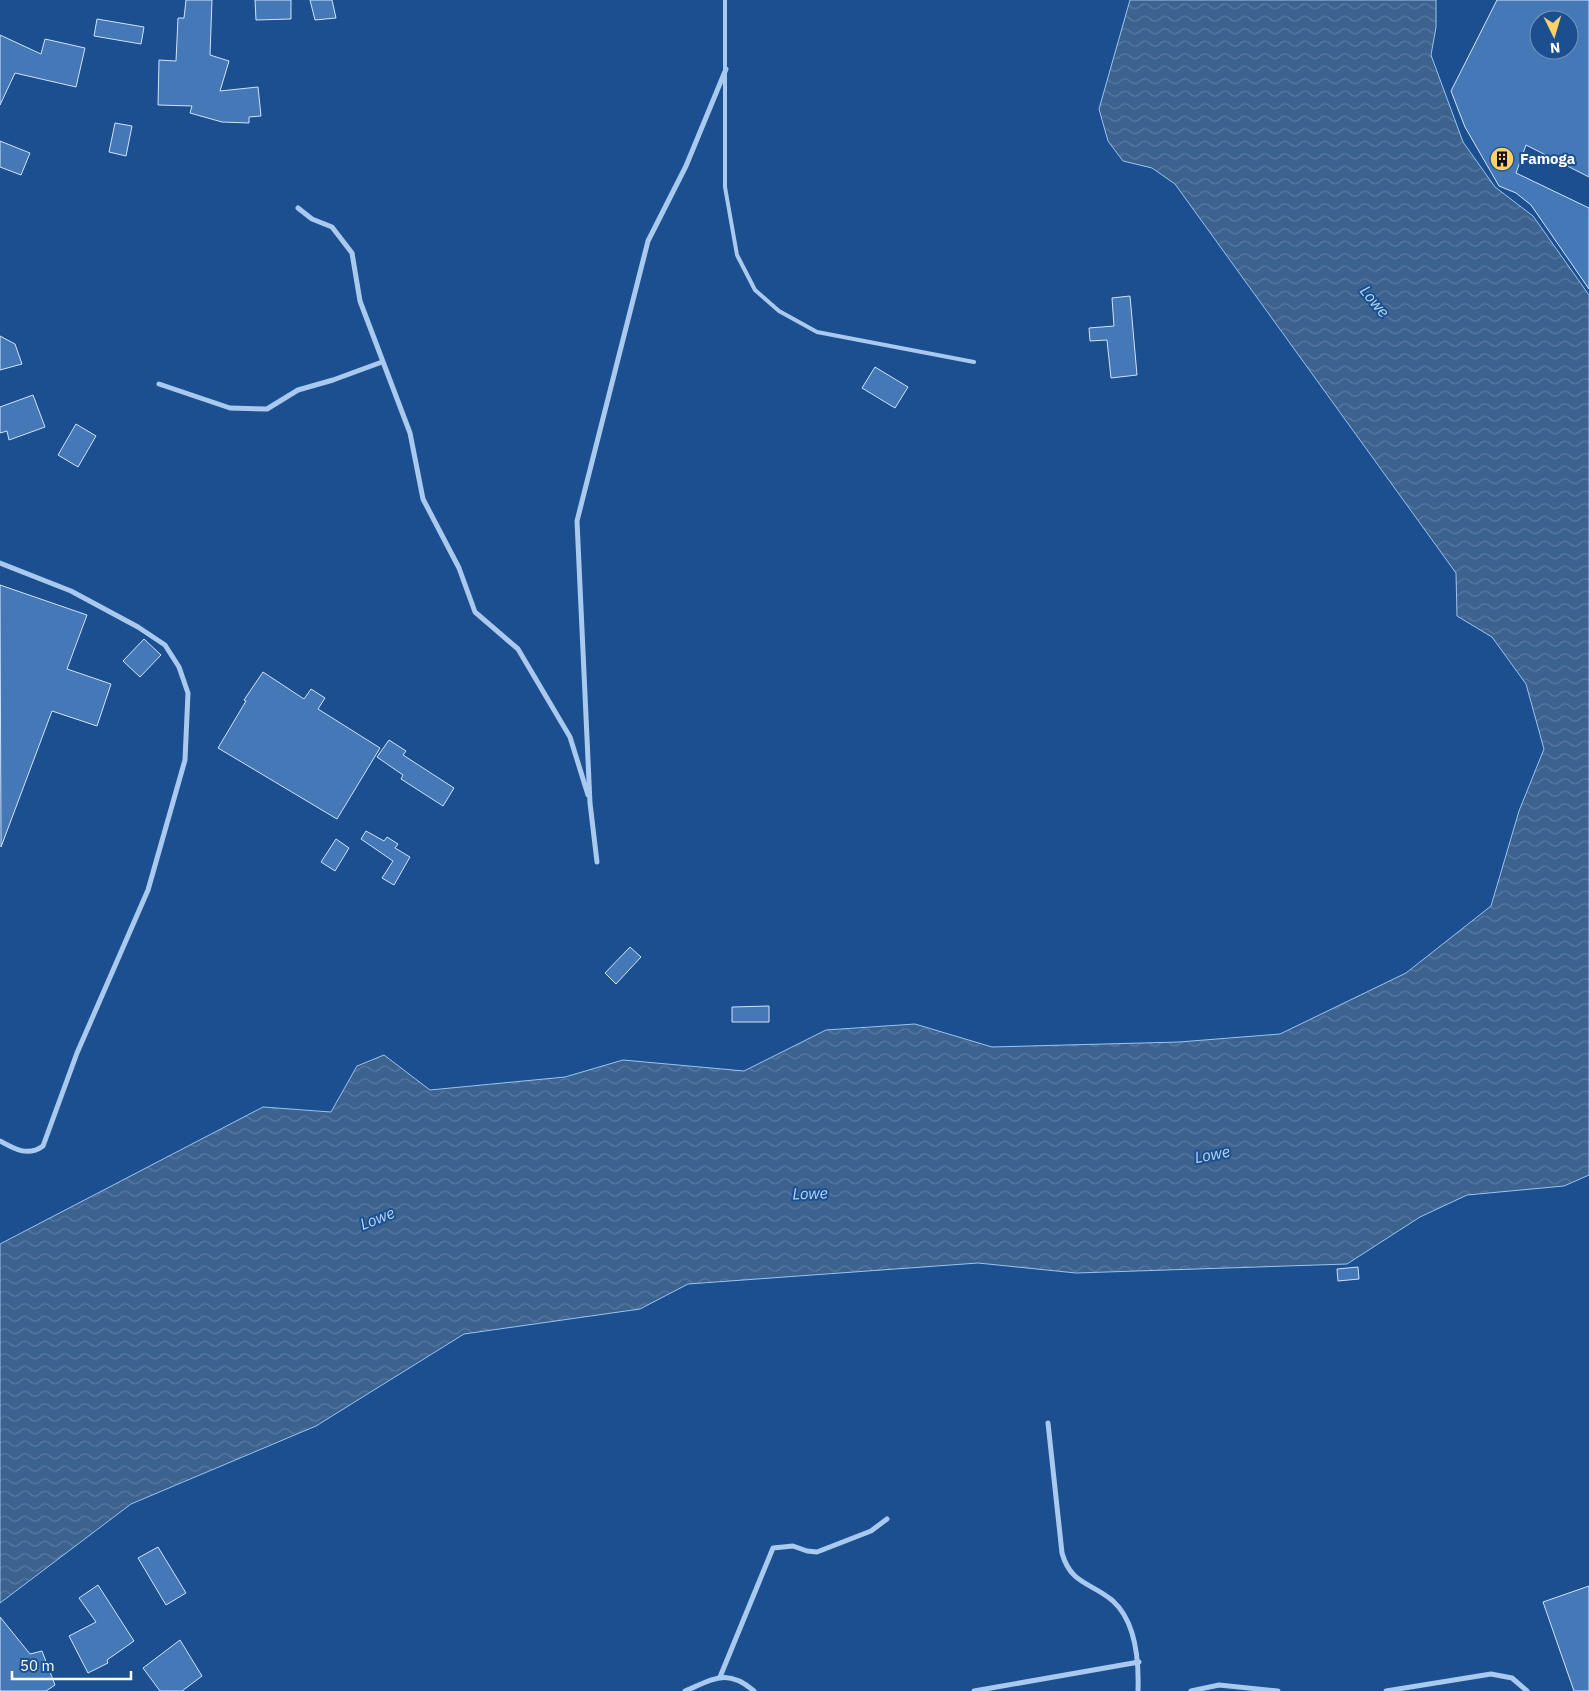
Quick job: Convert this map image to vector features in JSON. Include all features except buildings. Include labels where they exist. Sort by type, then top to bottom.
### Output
[{"type":"street","points":[[597,862],[590,802],[577,520],[648,241],[686,166],[726,69]]},
{"type":"street","points":[[298,208],[312,219],[332,227],[352,253],[360,301],[410,433],[424,499],[459,568],[474,612],[518,649],[570,738],[590,802]]},
{"type":"street","points":[[159,384],[230,408],[266,409],[298,390],[333,380],[382,362]]},
{"type":"street","points":[[0,563],[71,592],[138,627],[166,645],[179,667],[188,693],[185,760],[148,890],[77,1053],[43,1146],[30,1152],[16,1150],[0,1141]]},
{"type":"street","points":[[1048,1424],[1062,1553],[1066,1566],[1071,1574],[1113,1602],[1132,1636],[1139,1662],[1138,1691]]},
{"type":"street","points":[[720,1678],[773,1548],[793,1546],[817,1552],[864,1534],[888,1519]]},
{"type":"street","points":[[974,1691],[1139,1662]]},
{"type":"street","points":[[1386,1691],[1491,1674],[1512,1678],[1527,1691]]},
{"type":"street","points":[[685,1691],[720,1678],[730,1677],[742,1681],[754,1691]]},
{"type":"street","points":[[1191,1691],[1219,1685],[1278,1691]]},
{"type":"lane","points":[[725,0],[725,187],[736,255],[755,290],[779,311],[817,332],[974,362]]},
{"type":"water","name":"Lowe","points":[[1130,0],[1436,0],[1436,27],[1431,55],[1463,142],[1495,187],[1533,216],[1589,295],[1589,1175],[1564,1186],[1467,1195],[1420,1217],[1347,1264],[1076,1273],[978,1263],[688,1284],[640,1309],[464,1334],[316,1426],[131,1504],[0,1603],[0,1244],[263,1107],[331,1112],[357,1066],[384,1055],[430,1090],[565,1077],[623,1060],[744,1071],[826,1030],[915,1024],[992,1047],[1179,1042],[1280,1034],[1406,973],[1491,906],[1519,811],[1544,749],[1526,684],[1492,637],[1457,616],[1456,573],[1175,184],[1152,168],[1123,161],[1108,141],[1099,109]]},
{"type":"place","name":"Famoga","points":[[1502,159]]}]
